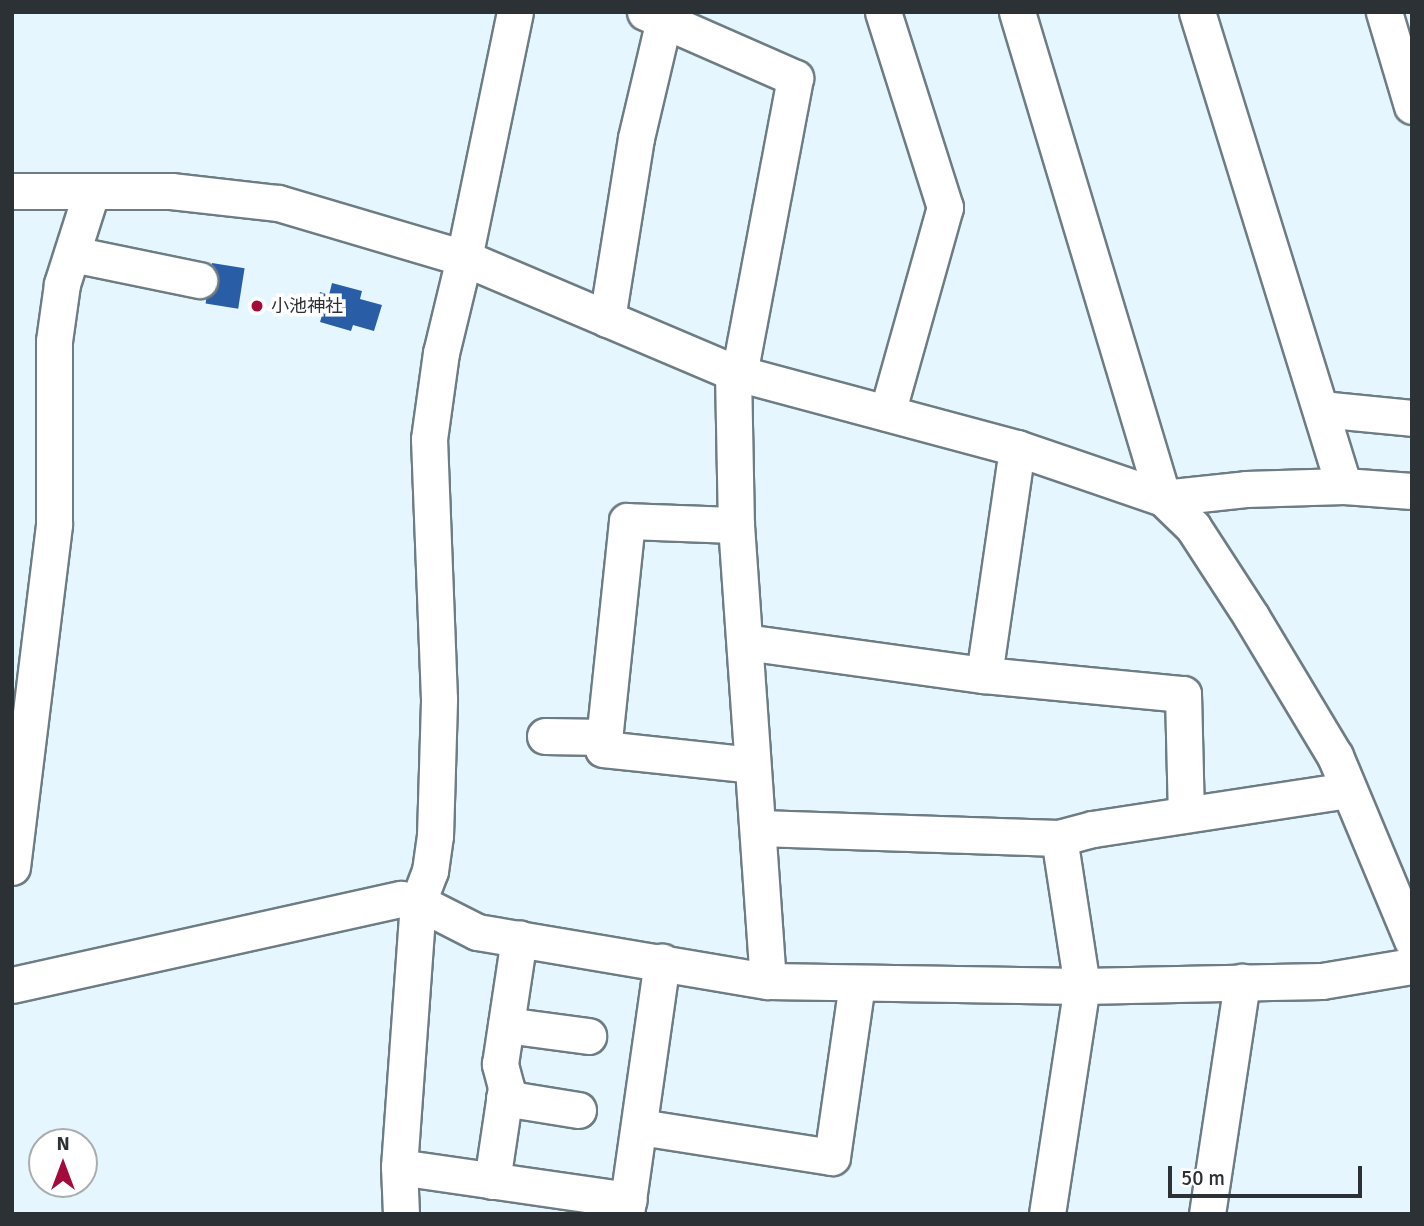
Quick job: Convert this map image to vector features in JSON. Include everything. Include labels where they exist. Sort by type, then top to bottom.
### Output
[{"type":"street","points":[[401,1214],[399,1167],[418,902],[430,871],[435,836],[439,699],[429,439],[441,353],[464,258],[514,12]]},
{"type":"street","points":[[883,12],[945,207],[887,413]]},
{"type":"street","points":[[1017,12],[1163,498],[1193,527],[1252,618],[1335,756],[1412,940]]},
{"type":"street","points":[[1197,12],[1345,486]]},
{"type":"street","points":[[607,319],[636,138],[672,19],[794,78],[736,372],[736,525],[768,981]]},
{"type":"street","points":[[1395,26],[1412,106]]},
{"type":"street","points":[[12,191],[171,191],[278,203],[464,258],[736,372],[1017,448],[1163,498],[1246,489],[1345,486],[1412,491]]},
{"type":"street","points":[[12,867],[54,524],[54,341],[62,284],[91,193]]},
{"type":"street","points":[[72,254],[199,280]]},
{"type":"street","points":[[1321,409],[1412,418]]},
{"type":"street","points":[[984,675],[1017,448]]},
{"type":"street","points":[[736,525],[627,521],[603,749],[752,765]]},
{"type":"street","points":[[745,642],[984,675],[1183,694],[1186,814]]},
{"type":"street","points":[[545,736],[604,737]]},
{"type":"street","points":[[759,828],[1059,838],[1093,829],[1347,790]]},
{"type":"street","points":[[1047,1214],[1082,986],[1059,838]]},
{"type":"street","points":[[12,985],[401,899],[418,902],[477,932],[768,981],[1082,986],[1322,981],[1412,966]]},
{"type":"street","points":[[492,1181],[506,1087],[500,1064],[519,938]]},
{"type":"street","points":[[399,1167],[492,1181],[628,1207],[662,962]]},
{"type":"street","points":[[1207,1214],[1242,982]]},
{"type":"street","points":[[640,1127],[832,1157],[858,984]]},
{"type":"street","points":[[506,1025],[588,1036]]},
{"type":"street","points":[[504,1098],[578,1110]]},
{"type":"building","points":[[212,263],[245,268],[238,309],[206,303]]},
{"type":"building","points":[[332,283],[362,291],[360,299],[382,305],[374,331],[353,325],[351,331],[320,322],[323,312],[315,310],[320,292],[329,295]]},
{"type":"place","name":"小池神社","points":[[257,306]]}]
